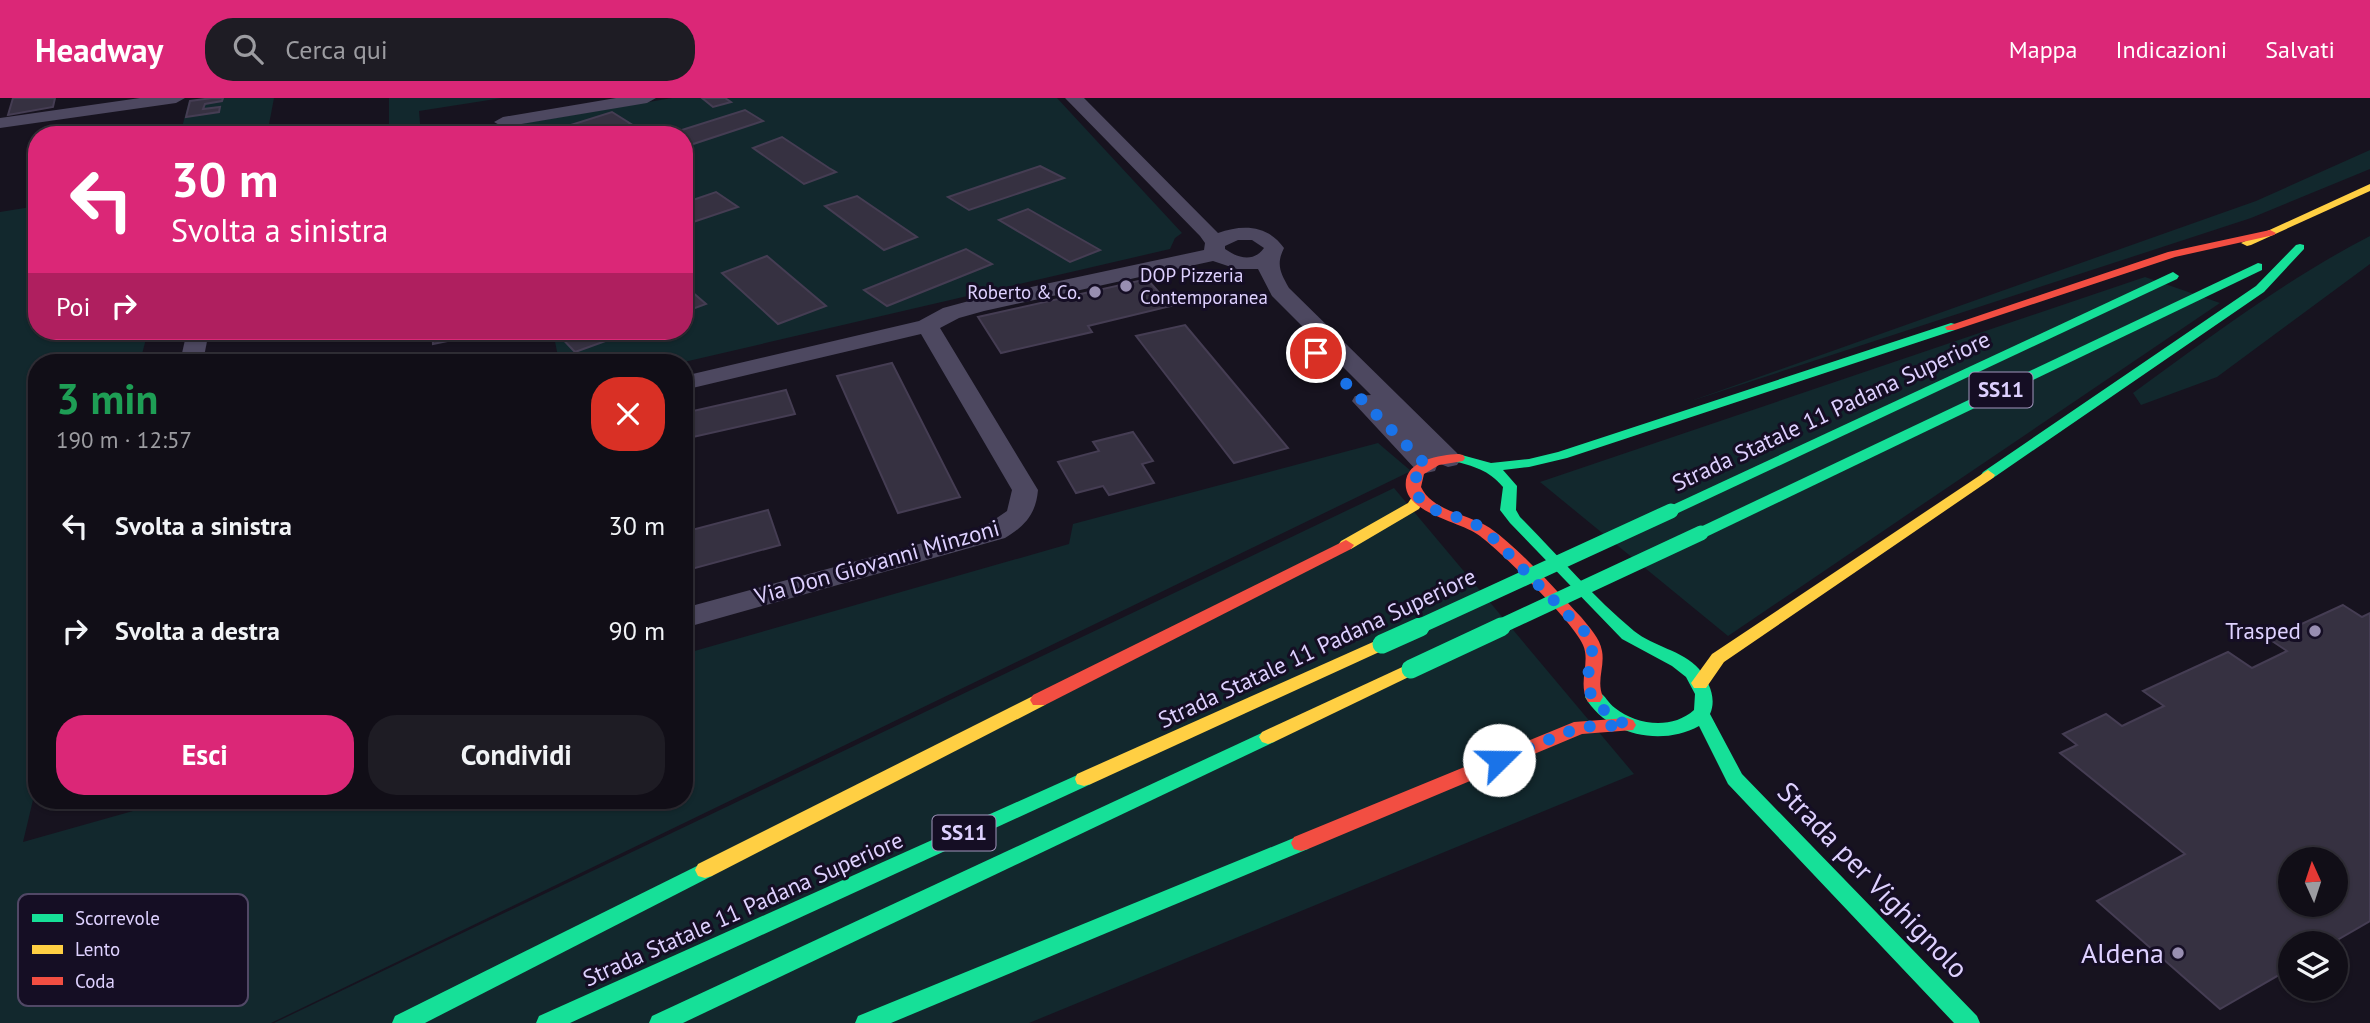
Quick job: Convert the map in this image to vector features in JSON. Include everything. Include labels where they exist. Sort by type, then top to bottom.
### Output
[{"type":"main road","name":"Strada Statale 11 Padana Superiore","points":[[547,1023],[1382,644],[2370,187]]},
{"type":"main road","points":[[1627,725],[1605,711],[1590,690],[1588,674],[1593,658],[1593,646],[1585,632],[1488,534],[1461,518],[1432,509],[1414,489],[1414,480],[1437,462],[1469,460],[1491,467],[1562,456],[2172,254],[2270,233]]},
{"type":"main road","name":"SS11","points":[[660,1023],[1701,533],[2306,244],[2260,289],[1718,658],[1700,683]]},
{"type":"main road","points":[[1491,467],[1510,486],[1508,510],[1515,520],[1629,636],[1649,650],[1678,662],[1700,683],[1704,702],[1696,720],[1682,729],[1650,731]]},
{"type":"main road","points":[[403,1023],[1381,527],[1414,506],[1419,497]]},
{"type":"main road","name":"Strada per Vighignolo","points":[[1701,713],[1735,779]]},
{"type":"main road","points":[[866,1023],[1580,727],[1627,725],[1650,731],[1674,745]]},
{"type":"main road","name":"Strada per Vighignolo","points":[[1711,765],[1735,779],[1969,1023]]},
{"type":"street","points":[[0,123],[176,98]]},
{"type":"street","points":[[503,122],[647,98]]},
{"type":"street","points":[[1074,98],[1207,232],[1222,259],[1242,264],[1268,258]]},
{"type":"street","points":[[1091,98],[1216,224],[1240,234],[1268,240],[1274,248],[1268,258],[1269,271],[1280,291],[1437,462]]},
{"type":"street","points":[[693,381],[927,326],[951,313],[980,305],[1215,248],[1227,236],[1240,234]]},
{"type":"street","points":[[1242,264],[1260,294],[1437,462]]},
{"type":"street","name":"Via Don Giovanni Minzoni","points":[[693,616],[995,532],[1017,520],[1024,508],[1025,490],[927,326]]},
{"type":"green space","points":[[210,98],[274,98],[269,126],[182,126],[189,101]]},
{"type":"green space","points":[[389,98],[502,98],[419,111],[420,126],[389,126]]},
{"type":"green space","points":[[672,98],[1057,98],[1182,233],[1175,238],[1170,249],[693,360],[693,354],[557,354],[555,340],[693,340],[693,126],[514,125]]},
{"type":"green space","points":[[2370,150],[2370,169],[2251,218],[1688,402],[2256,201]]},
{"type":"green space","points":[[28,207],[28,340],[146,340],[142,354],[28,354],[28,809],[31,809],[23,842],[140,809],[693,809],[693,651],[1069,544],[1073,524],[1378,443],[1411,471],[271,1023],[0,1023],[0,212]]},
{"type":"green space","points":[[2370,236],[2370,264],[2217,377],[2141,405],[2133,393],[2278,290]]},
{"type":"green space","points":[[2145,277],[2220,303],[1728,636],[1540,482]]},
{"type":"green space","points":[[1394,488],[1634,774],[1029,1023],[274,1023]]},
{"type":"building","points":[[13,98],[55,98],[53,107],[8,115]]},
{"type":"building","points":[[223,98],[222,101],[205,104],[203,109],[220,107],[219,112],[186,117],[190,101]]},
{"type":"building","points":[[702,98],[725,98],[731,102],[713,107]]},
{"type":"building","points":[[745,110],[763,121],[693,144],[693,126]]},
{"type":"building","points":[[612,112],[631,124],[625,126],[568,126]]},
{"type":"building","points":[[782,137],[836,172],[804,184],[753,148]]},
{"type":"building","points":[[1040,166],[1064,178],[969,210],[948,197]]},
{"type":"building","points":[[716,192],[738,207],[693,222],[693,200]]},
{"type":"building","points":[[857,196],[917,237],[884,250],[825,206]]},
{"type":"building","points":[[1028,209],[1100,250],[1070,262],[999,220]]},
{"type":"building","points":[[966,249],[992,264],[887,306],[864,290]]},
{"type":"building","points":[[767,256],[826,306],[778,324],[722,273]]},
{"type":"building","points":[[1147,279],[1171,306],[1088,326],[1092,332],[1001,353],[978,317]]},
{"type":"building","points":[[693,293],[706,304],[693,309]]},
{"type":"building","points":[[1185,325],[1288,448],[1234,463],[1136,336]]},
{"type":"building","points":[[433,340],[452,340],[433,344]]},
{"type":"building","points":[[564,340],[608,340],[575,352]]},
{"type":"building","points":[[892,363],[960,497],[898,513],[837,376]]},
{"type":"building","points":[[786,390],[795,414],[693,437],[693,411]]},
{"type":"building","points":[[1133,432],[1153,461],[1142,464],[1154,483],[1109,495],[1103,486],[1076,493],[1058,462],[1099,451],[1093,442]]},
{"type":"building","points":[[768,510],[780,545],[693,569],[693,530]]},
{"type":"building","points":[[2343,605],[2362,617],[2370,613],[2370,921],[2348,934],[2348,931],[2278,931],[2278,976],[2220,1009],[2097,901],[2185,854],[2060,753],[2077,745],[2063,734],[2106,714],[2122,726],[2164,706],[2143,691],[2228,652],[2252,668],[2287,651],[2269,639]]},
{"type":"traffic: fast","points":[[1988,475],[2260,289],[2300,247]]},
{"type":"traffic: fast","points":[[1701,533],[2258,267]]},
{"type":"traffic: fast","points":[[1671,511],[2173,276]]},
{"type":"traffic: fast","points":[[1491,467],[1529,463],[1562,455],[1951,327]]},
{"type":"traffic: fast","points":[[1458,458],[1487,466],[1499,474],[1510,486],[1508,510],[1515,520],[1628,635],[1678,661],[1692,673],[1704,694],[1705,703],[1703,711],[1694,720],[1685,725],[1661,730],[1622,722],[1602,707],[1594,697]]},
{"type":"traffic: fast","points":[[1382,644],[1671,511]]},
{"type":"traffic: fast","points":[[1411,669],[1701,533]]},
{"type":"traffic: fast","points":[[1701,713],[1735,779],[1969,1023]]},
{"type":"traffic: fast","points":[[660,1023],[1268,737]]},
{"type":"traffic: fast","points":[[547,1023],[1084,779]]},
{"type":"traffic: fast","points":[[866,1023],[1301,843]]},
{"type":"traffic: fast","points":[[403,1023],[705,870]]},
{"type":"traffic: slow","points":[[2247,243],[2370,187]]},
{"type":"traffic: slow","points":[[1700,683],[1718,658],[1988,475]]},
{"type":"traffic: slow","points":[[1346,545],[1414,506],[1419,497]]},
{"type":"traffic: slow","points":[[1084,779],[1382,644]]},
{"type":"traffic: slow","points":[[1268,737],[1411,669]]},
{"type":"traffic: slow","points":[[705,870],[1039,700]]},
{"type":"traffic: jam","points":[[1951,327],[2172,254],[2270,233]]},
{"type":"traffic: jam","points":[[1458,458],[1439,460],[1418,471],[1413,487],[1418,496],[1426,504],[1485,532],[1575,621],[1594,652],[1590,684],[1594,697]]},
{"type":"traffic: jam","points":[[1039,700],[1346,545]]},
{"type":"traffic: jam","points":[[1301,843],[1580,727],[1627,725]]},
{"type":"place","name":"DOP Pizzeria Contemporanea","points":[[1126,286]]},
{"type":"place","name":"Roberto & Co.","points":[[1095,292]]},
{"type":"place","name":"Trasped","points":[[2315,631]]},
{"type":"place","name":"Aldena","points":[[2178,953]]},
{"type":"route","points":[[1316,353],[1426,465],[1416,474],[1414,480],[1414,489],[1424,503],[1432,509],[1477,525],[1585,632],[1593,646],[1593,658],[1588,674],[1590,690],[1605,711],[1627,725],[1580,727],[1499,760]]}]
